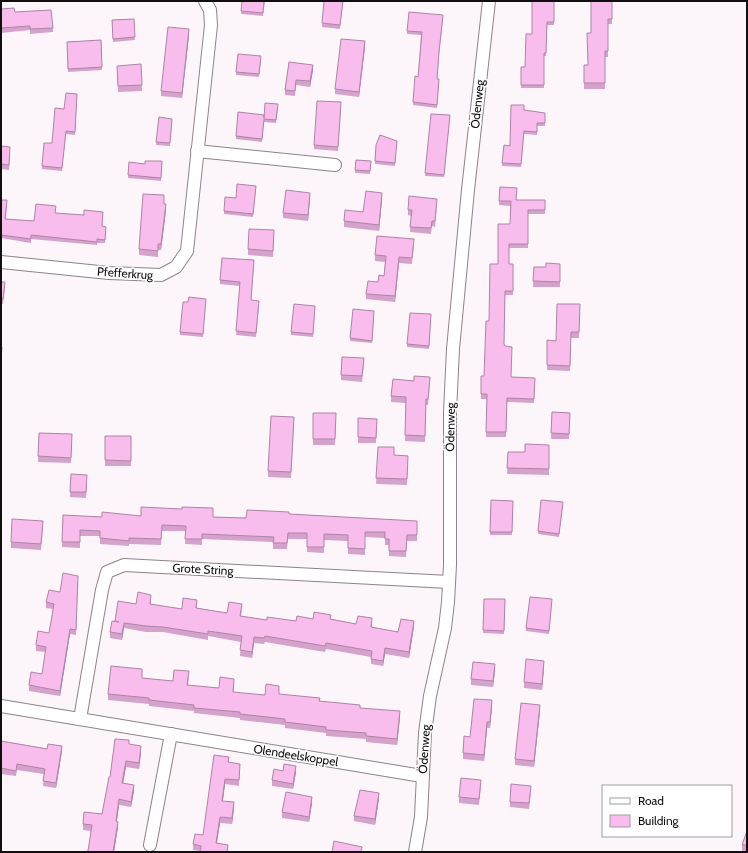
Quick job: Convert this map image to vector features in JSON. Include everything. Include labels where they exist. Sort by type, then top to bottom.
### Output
[{"type":"street","name":"Pfefferkrug","points":[[1,262],[110,273],[161,276],[176,267],[187,251],[211,25],[210,10],[204,1]]},
{"type":"street","name":"Ödenweg","points":[[415,852],[421,817],[425,733],[430,696],[445,628],[449,582],[450,412],[454,341],[467,197],[488,1]]},
{"type":"street","points":[[197,151],[335,165]]},
{"type":"street","name":"Grote String","points":[[80,719],[102,590],[107,572],[124,565],[449,582]]},
{"type":"street","name":"Olendeelskoppel","points":[[1,706],[422,776]]},
{"type":"street","points":[[150,845],[170,734]]},
{"type":"building","points":[[242,1],[264,1],[263,13],[241,11]]},
{"type":"building","points":[[324,1],[343,1],[340,25],[322,23]]},
{"type":"building","points":[[532,1],[554,1],[554,22],[547,22],[546,53],[544,53],[544,85],[521,85],[521,67],[525,67],[526,34],[532,34]]},
{"type":"building","points":[[591,1],[612,1],[612,19],[608,19],[608,51],[605,51],[605,83],[584,83],[584,65],[588,65],[587,33],[591,33]]},
{"type":"building","points":[[14,8],[15,12],[51,10],[53,28],[30,29],[30,26],[1,28],[1,9]]},
{"type":"building","points":[[409,12],[443,15],[437,79],[439,79],[437,105],[413,102],[415,76],[418,77],[422,32],[407,31]]},
{"type":"building","points":[[134,19],[135,37],[113,39],[112,20]]},
{"type":"building","points":[[168,27],[189,29],[182,93],[161,91]]},
{"type":"building","points":[[341,39],[365,41],[359,92],[335,89]]},
{"type":"building","points":[[101,40],[102,67],[68,69],[67,42]]},
{"type":"building","points":[[238,54],[261,56],[259,74],[236,72]]},
{"type":"building","points":[[289,62],[313,65],[310,81],[296,80],[295,91],[285,90]]},
{"type":"building","points":[[141,64],[142,85],[118,86],[117,66]]},
{"type":"building","points":[[66,93],[77,94],[75,132],[66,131],[62,168],[42,166],[44,143],[52,143],[55,108],[64,109]]},
{"type":"building","points":[[317,101],[341,102],[338,147],[314,145]]},
{"type":"building","points":[[265,103],[278,104],[276,120],[264,119],[262,139],[236,136],[238,112],[264,115],[264,118]]},
{"type":"building","points":[[511,105],[524,105],[524,110],[545,113],[545,123],[537,123],[537,132],[524,131],[521,164],[502,163],[504,145],[510,146]]},
{"type":"building","points":[[431,114],[450,115],[444,175],[425,173]]},
{"type":"building","points":[[159,117],[172,119],[170,143],[156,142]]},
{"type":"building","points":[[380,135],[397,141],[395,163],[375,161],[376,145]]},
{"type":"building","points":[[1,146],[10,147],[9,165],[1,164]]},
{"type":"building","points":[[356,160],[371,161],[370,171],[355,170]]},
{"type":"building","points":[[145,161],[162,161],[161,178],[128,175],[129,162],[145,164]]},
{"type":"building","points":[[237,184],[256,186],[253,214],[224,211],[225,197],[236,198]]},
{"type":"building","points":[[500,187],[517,188],[516,200],[545,200],[545,210],[528,210],[528,244],[509,244],[509,264],[513,264],[513,291],[505,291],[504,344],[505,346],[512,347],[511,377],[535,378],[534,399],[507,398],[506,432],[486,432],[487,394],[481,394],[481,376],[484,376],[486,321],[489,321],[490,264],[498,264],[498,224],[510,224],[511,201],[499,201]]},
{"type":"building","points":[[286,190],[310,193],[308,215],[283,213]]},
{"type":"building","points":[[366,191],[382,193],[379,225],[344,221],[345,210],[363,212]]},
{"type":"building","points":[[143,194],[164,195],[164,204],[166,204],[161,244],[158,244],[158,251],[139,249]]},
{"type":"building","points":[[409,196],[437,199],[435,221],[432,221],[431,228],[410,227],[412,210],[408,210]]},
{"type":"building","points":[[1,200],[7,200],[5,219],[34,221],[36,204],[56,206],[55,213],[84,215],[84,210],[103,212],[102,226],[106,227],[105,240],[97,239],[97,242],[31,235],[31,239],[1,235]]},
{"type":"building","points":[[249,229],[274,230],[273,251],[248,249]]},
{"type":"building","points":[[377,236],[414,239],[412,258],[399,257],[395,296],[366,294],[368,281],[378,282],[379,275],[384,276],[386,256],[375,255]]},
{"type":"building","points":[[222,258],[254,260],[251,300],[259,301],[256,333],[236,331],[240,282],[220,280]]},
{"type":"building","points":[[546,263],[560,264],[560,282],[533,281],[534,267],[546,267]]},
{"type":"building","points":[[1,282],[5,282],[3,299],[1,298]]},
{"type":"building","points":[[189,297],[206,299],[203,334],[180,332],[183,302],[188,302]]},
{"type":"building","points":[[294,304],[315,306],[313,334],[291,332]]},
{"type":"building","points":[[557,304],[580,304],[579,332],[571,332],[570,366],[547,365],[547,340],[556,341]]},
{"type":"building","points":[[353,309],[374,311],[372,341],[350,338]]},
{"type":"building","points":[[410,313],[431,314],[429,346],[407,344]]},
{"type":"building","points":[[342,357],[364,358],[362,376],[341,375]]},
{"type":"building","points":[[414,376],[430,377],[428,399],[426,399],[425,436],[405,435],[406,397],[391,396],[393,379],[414,381]]},
{"type":"building","points":[[552,412],[570,413],[569,434],[551,433]]},
{"type":"building","points":[[313,413],[336,413],[335,439],[313,439]]},
{"type":"building","points":[[271,416],[294,417],[291,472],[268,471]]},
{"type":"building","points":[[358,418],[377,419],[376,438],[358,437]]},
{"type":"building","points":[[39,433],[72,434],[71,458],[38,456]]},
{"type":"building","points":[[105,436],[131,436],[131,461],[105,460]]},
{"type":"building","points":[[525,444],[549,445],[549,469],[507,468],[508,452],[525,452]]},
{"type":"building","points":[[378,447],[394,447],[394,455],[408,456],[407,479],[376,478]]},
{"type":"building","points":[[71,474],[87,475],[86,492],[70,492]]},
{"type":"building","points":[[491,500],[513,501],[512,532],[490,532]]},
{"type":"building","points":[[541,500],[563,502],[559,534],[538,531]]},
{"type":"building","points":[[141,507],[182,509],[182,507],[213,508],[213,517],[246,518],[247,510],[289,512],[289,514],[417,521],[417,535],[407,535],[406,551],[389,551],[389,539],[385,539],[385,532],[365,532],[365,549],[348,548],[348,535],[324,534],[324,547],[307,547],[307,533],[288,533],[287,543],[273,543],[274,537],[202,534],[202,539],[185,539],[186,526],[162,525],[161,539],[129,538],[129,541],[100,538],[100,531],[80,530],[80,542],[62,542],[63,515],[102,517],[102,512],[141,516]]},
{"type":"building","points":[[12,519],[43,521],[41,544],[11,542]]},
{"type":"building","points":[[63,573],[78,576],[76,630],[70,629],[60,691],[29,685],[31,672],[42,674],[46,647],[36,645],[38,631],[49,633],[54,604],[46,602],[49,590],[60,592]]},
{"type":"building","points":[[138,592],[151,595],[150,604],[182,609],[183,598],[197,600],[196,608],[227,613],[229,602],[242,604],[240,616],[267,620],[267,617],[296,621],[297,616],[313,619],[314,612],[331,615],[330,619],[356,624],[358,616],[372,618],[371,627],[398,632],[401,619],[414,621],[409,652],[385,648],[383,661],[371,659],[372,651],[326,643],[325,646],[265,636],[264,638],[254,637],[252,652],[240,650],[242,636],[208,631],[208,634],[124,623],[122,634],[110,632],[112,621],[119,622],[115,621],[118,601],[136,604]]},
{"type":"building","points":[[530,597],[552,599],[549,631],[526,628]]},
{"type":"building","points":[[484,599],[505,599],[504,631],[483,630]]},
{"type":"building","points":[[526,659],[544,661],[542,684],[524,682]]},
{"type":"building","points":[[473,662],[495,664],[493,681],[471,679]]},
{"type":"building","points":[[111,666],[142,669],[142,678],[173,681],[174,670],[189,671],[187,685],[219,688],[220,677],[234,679],[233,692],[265,695],[266,684],[279,686],[279,694],[320,698],[319,701],[360,705],[360,708],[400,711],[397,739],[366,736],[366,733],[326,730],[326,727],[285,722],[285,719],[240,714],[240,712],[194,708],[194,705],[149,700],[149,698],[108,694]]},
{"type":"building","points":[[474,699],[492,700],[490,722],[487,722],[484,755],[463,753],[464,736],[470,737]]},
{"type":"building","points":[[521,703],[540,705],[534,761],[515,759]]},
{"type":"building","points":[[115,739],[129,740],[129,744],[141,746],[139,763],[126,761],[122,783],[134,785],[131,802],[119,799],[116,821],[118,822],[113,852],[87,852],[92,825],[83,824],[84,812],[102,814],[110,777]]},
{"type":"building","points":[[1,741],[47,749],[48,744],[62,746],[56,783],[43,781],[45,769],[17,764],[16,771],[1,768]]},
{"type":"building","points":[[214,755],[229,757],[228,762],[240,764],[239,780],[225,779],[222,801],[234,802],[232,818],[220,817],[216,843],[228,845],[227,852],[200,852],[201,846],[193,844],[195,834],[203,835]]},
{"type":"building","points":[[284,764],[296,766],[293,784],[272,780],[274,769],[283,771]]},
{"type":"building","points":[[461,778],[481,780],[479,799],[459,797]]},
{"type":"building","points":[[511,784],[531,786],[529,803],[510,802]]},
{"type":"building","points":[[360,790],[379,793],[375,819],[354,816]]},
{"type":"building","points":[[286,792],[312,797],[309,817],[282,812]]},
{"type":"building","points":[[747,831],[747,845],[742,845]]},
{"type":"building","points":[[334,841],[362,847],[361,852],[332,852]]}]
